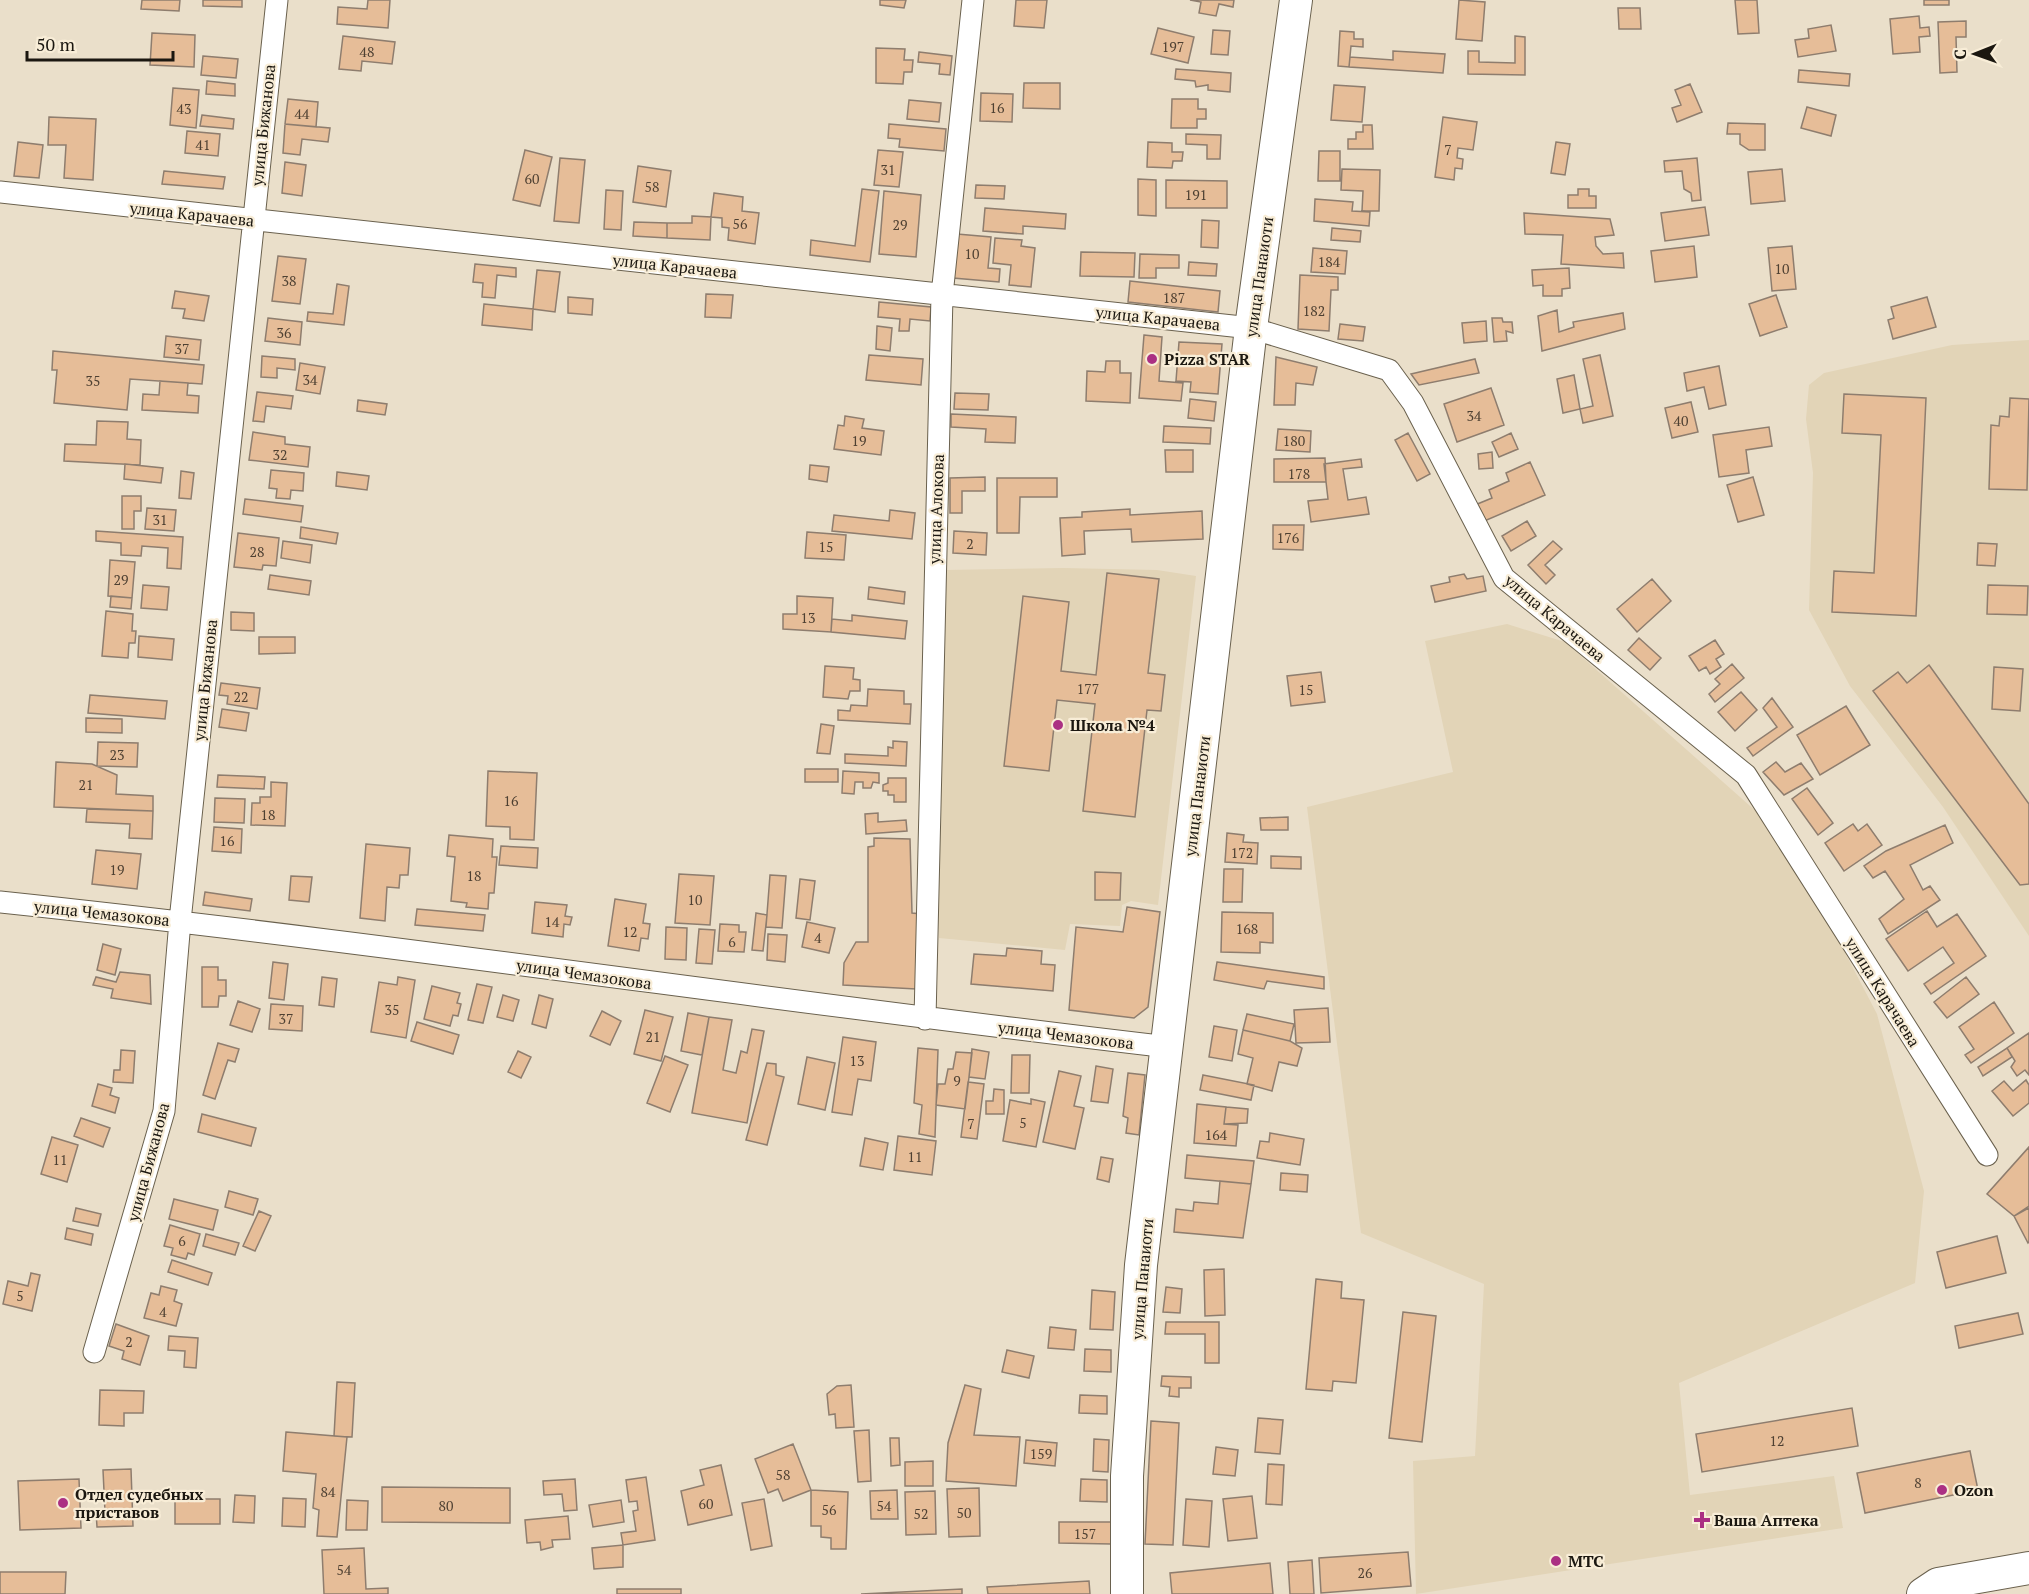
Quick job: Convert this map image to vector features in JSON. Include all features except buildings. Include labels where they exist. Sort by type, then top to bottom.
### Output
[{"type":"street","name":"улица Бижанова","points":[[94,1353],[164,1111],[180,921],[252,220],[277,0]]},
{"type":"street","name":"улица Алокова","points":[[925,1019],[942,295],[973,0]]},
{"type":"street","name":"улица Панаиоти","points":[[1127,1594],[1127,1476],[1140,1276],[1251,328],[1296,0]]},
{"type":"street","name":"улица Карачаева","points":[[0,192],[1251,328],[1389,370],[1413,403],[1504,578],[1746,776],[1987,1155]]},
{"type":"street","name":"улица Чемазокова","points":[[0,902],[180,921],[925,1019],[1168,1047]]},
{"type":"street","points":[[1923,1594],[1938,1584],[2029,1568]]},
{"type":"shaded area","points":[[2029,340],[2029,936],[1943,807],[1850,686],[1809,610],[1813,473],[1806,419],[1809,385],[1824,373],[1952,345]]},
{"type":"shaded area","name":"Школа №4","points":[[1063,568],[1157,570],[1196,576],[1158,905],[1131,901],[1122,905],[1120,926],[1070,924],[1065,950],[939,938],[934,794],[945,570]]},
{"type":"shaded area","points":[[1507,624],[1565,642],[1784,836],[1877,1014],[1924,1191],[1915,1283],[1679,1383],[1690,1495],[1834,1476],[1843,1528],[1416,1594],[1413,1461],[1475,1456],[1484,1284],[1361,1233],[1307,807],[1453,772],[1425,641]]},
{"type":"place","name":"Pizza STAR","points":[[1152,359]]},
{"type":"place","name":"Школа №4","points":[[1058,725]]},
{"type":"place","name":"Ozon","points":[[1942,1490]]},
{"type":"place","name":"Отдел судебных приставов","points":[[63,1503]]},
{"type":"place","name":"Ваша Аптека","points":[[1702,1520]]},
{"type":"place","name":"МТС","points":[[1556,1561]]}]
